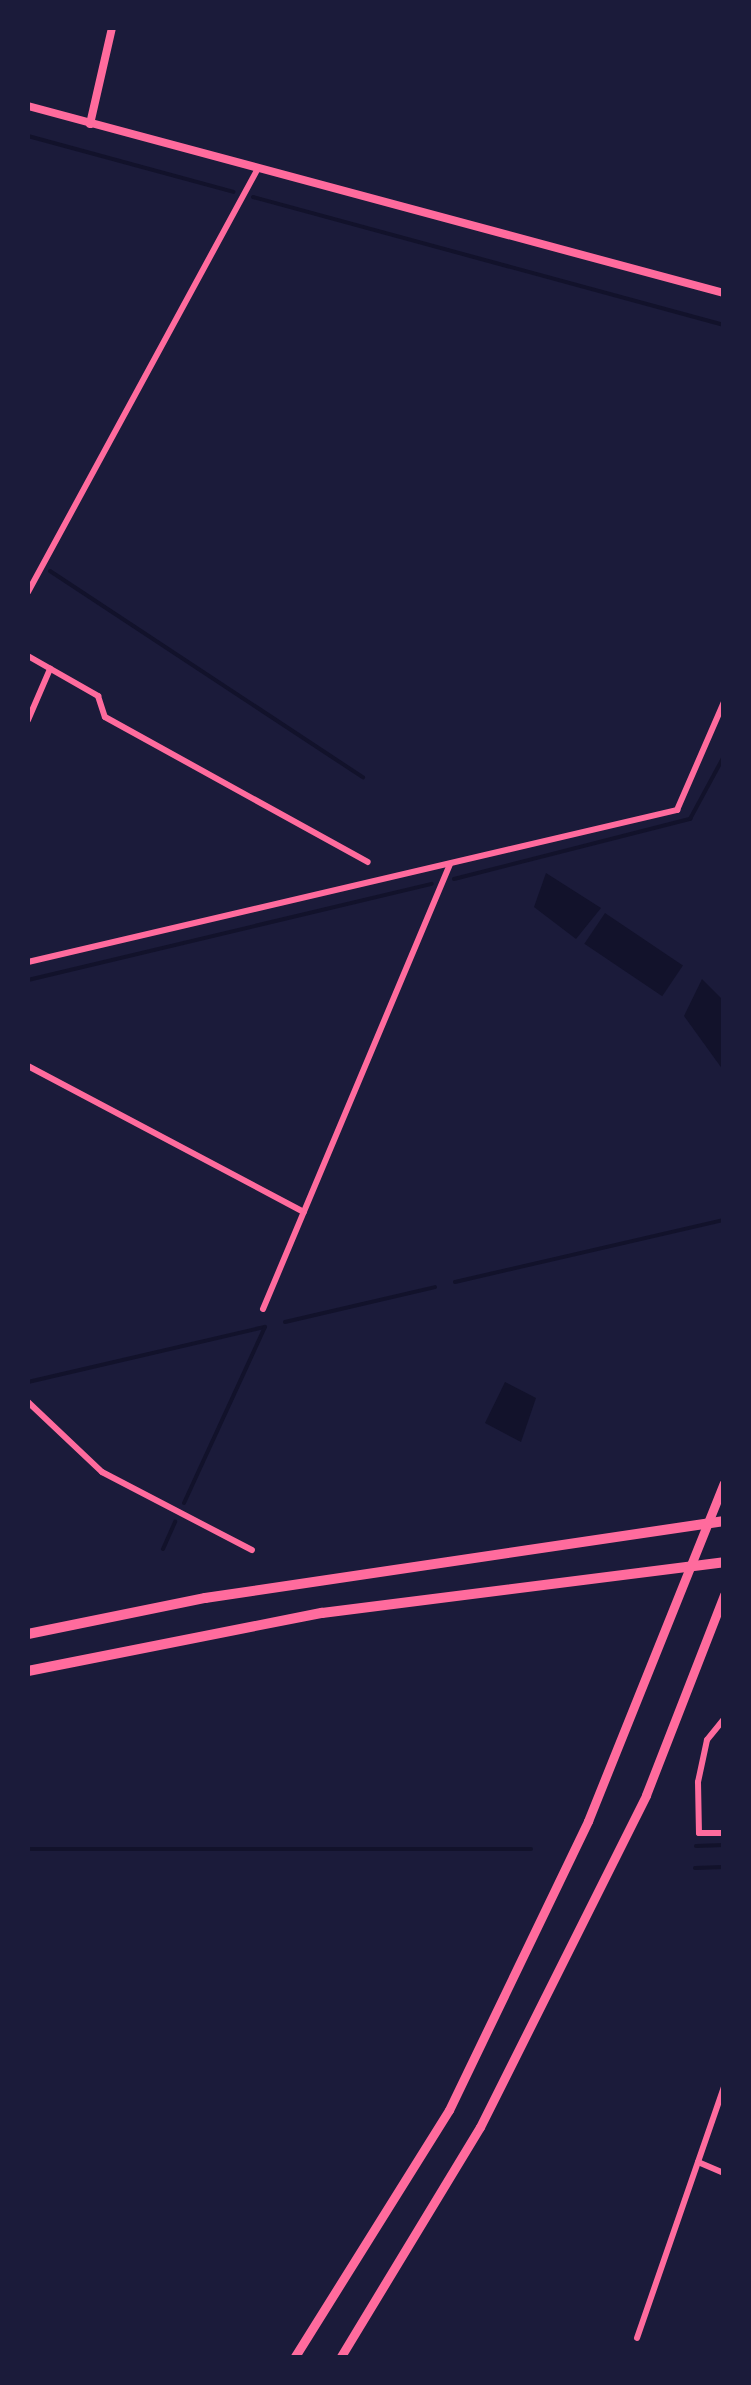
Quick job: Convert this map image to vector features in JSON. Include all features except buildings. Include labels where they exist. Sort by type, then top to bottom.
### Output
[{"type":"highway","points":[[28,1634],[724,1521]]},
{"type":"highway","points":[[28,1671],[322,1613],[724,1562]]},
{"type":"main road","points":[[294,2358],[449,2110],[588,1821],[724,1482]]},
{"type":"main road","points":[[340,2358],[480,2128],[646,1795],[724,1595]]},
{"type":"street","points":[[90,124],[112,28]]},
{"type":"street","points":[[28,106],[724,293]]},
{"type":"street","points":[[28,592],[258,168]]},
{"type":"street","points":[[28,656],[98,696],[106,717],[368,862]]},
{"type":"street","points":[[28,720],[50,669]]},
{"type":"street","points":[[28,962],[677,810],[724,702]]},
{"type":"street","points":[[263,1309],[451,863]]},
{"type":"street","points":[[28,1066],[304,1212]]},
{"type":"street","points":[[28,1402],[102,1472],[252,1550]]},
{"type":"street","points":[[724,1719],[707,1740],[698,1782],[699,1833],[724,1833]]},
{"type":"street","points":[[637,2338],[724,2087]]},
{"type":"street","points":[[698,2162],[724,2172]]},
{"type":"shaded area","points":[[546,873],[601,908],[576,939],[534,907]]},
{"type":"shaded area","points":[[605,913],[683,966],[662,996],[584,944]]},
{"type":"shaded area","points":[[702,979],[723,1000],[723,1070],[684,1016]]},
{"type":"shaded area","points":[[505,1382],[536,1398],[521,1442],[485,1423]]},
{"type":"waterway","points":[[28,136],[234,192]]},
{"type":"waterway","points":[[253,197],[724,325]]},
{"type":"waterway","points":[[50,571],[363,777]]},
{"type":"waterway","points":[[454,879],[690,819],[724,756]]},
{"type":"waterway","points":[[28,980],[432,884]]},
{"type":"waterway","points":[[455,1282],[724,1220]]},
{"type":"waterway","points":[[285,1322],[435,1287]]},
{"type":"waterway","points":[[28,1382],[265,1327]]},
{"type":"waterway","points":[[184,1503],[265,1327]]},
{"type":"waterway","points":[[163,1549],[175,1522]]},
{"type":"waterway","points":[[696,1846],[724,1845]]},
{"type":"waterway","points":[[28,1849],[531,1849]]},
{"type":"waterway","points":[[695,1868],[724,1867]]}]
